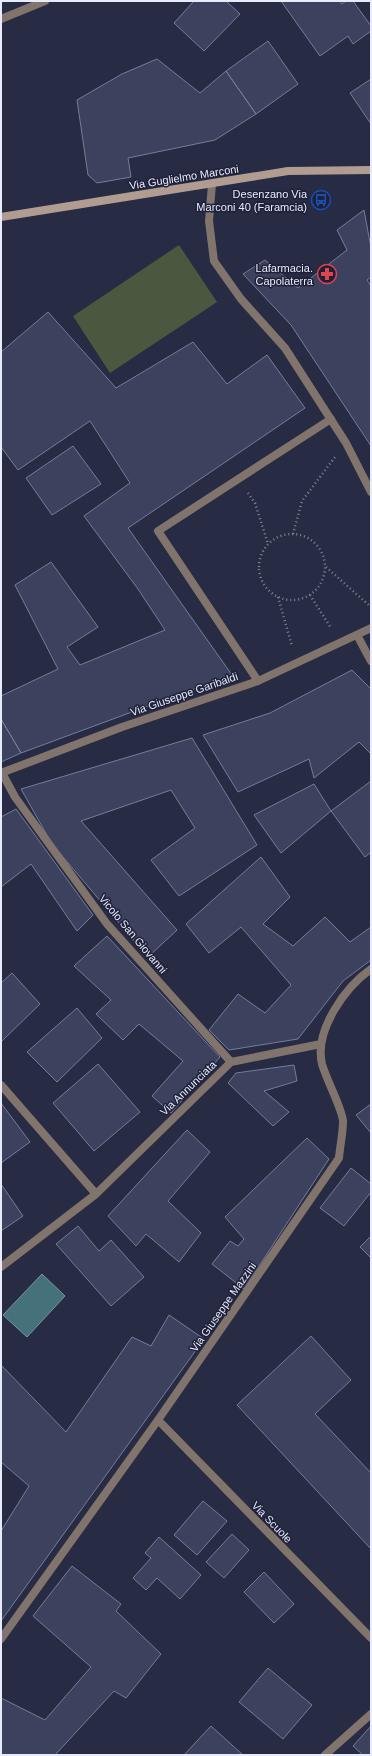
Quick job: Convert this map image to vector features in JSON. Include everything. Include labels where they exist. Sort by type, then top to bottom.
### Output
[{"type":"main road","name":"Via Guglielmo Marconi","points":[[1,217],[288,171],[371,170]]},
{"type":"street","points":[[1,19],[45,1]]},
{"type":"street","points":[[212,184],[209,221],[214,261],[241,299],[285,348],[346,442],[371,492]]},
{"type":"street","points":[[258,681],[158,531],[331,419]]},
{"type":"street","name":"Via Giuseppe Garibaldi","points":[[2,773],[122,728],[258,681],[371,628]]},
{"type":"street","points":[[357,635],[371,661]]},
{"type":"street","name":"Vicolo San Giovanni","points":[[2,773],[15,797],[107,924],[231,1062]]},
{"type":"street","name":"Via Giuseppe Mazzini","points":[[1,1639],[158,1420],[339,1158],[343,1120],[322,1063],[321,1044],[334,1009],[359,977],[371,969]]},
{"type":"street","name":"Via Annunciata","points":[[1,1266],[96,1194],[231,1062],[321,1044]]},
{"type":"street","points":[[1,1085],[96,1194]]},
{"type":"street","name":"Via Scuole","points":[[158,1420],[371,1638]]},
{"type":"street","points":[[325,1755],[371,1714]]},
{"type":"path","points":[[293,534],[302,501],[346,442]]},
{"type":"path","points":[[239,479],[255,503],[268,544]]},
{"type":"path","points":[[278,596],[294,599],[310,595],[324,578],[324,557],[312,540],[303,535],[293,534],[275,538],[268,544],[261,557],[260,573],[263,582],[278,596],[297,663]]},
{"type":"path","points":[[325,567],[371,607]]},
{"type":"path","points":[[310,595],[341,643]]},
{"type":"shaded area","points":[[179,245],[217,302],[110,373],[73,316]]},
{"type":"shaded area","points":[[42,1274],[65,1296],[27,1337],[3,1315]]},
{"type":"building","points":[[194,1],[226,1],[240,14],[204,51],[174,23]]},
{"type":"building","points":[[281,1],[340,1],[342,4],[346,1],[353,1],[371,26],[371,31],[353,44],[348,36],[320,56]]},
{"type":"building","points":[[268,41],[298,84],[256,114],[226,71]]},
{"type":"building","points":[[157,59],[200,93],[226,71],[256,114],[215,140],[128,158],[131,177],[97,183],[88,175],[77,100],[122,74]]},
{"type":"building","points":[[371,79],[371,124],[350,93]]},
{"type":"building","points":[[364,210],[371,248],[371,277],[367,280],[371,286],[371,446],[291,325],[243,274],[265,260],[298,288],[347,250],[337,230]]},
{"type":"building","points":[[48,312],[116,388],[193,342],[227,384],[267,355],[305,408],[128,528],[232,675],[21,753],[1,719],[1,696],[58,669],[15,585],[51,562],[98,627],[67,647],[80,665],[165,630],[138,589],[84,516],[130,483],[90,421],[18,470],[1,447],[1,352]]},
{"type":"building","points":[[73,446],[101,484],[52,515],[26,478]]},
{"type":"building","points":[[352,670],[371,689],[371,754],[359,742],[314,778],[309,759],[238,792],[203,735],[270,713]]},
{"type":"building","points":[[1,719],[21,753],[1,762]]},
{"type":"building","points":[[192,738],[257,845],[179,896],[151,860],[195,828],[171,790],[81,821],[177,930],[148,957],[52,844],[21,789]]},
{"type":"building","points":[[371,781],[371,852],[365,857],[331,811]]},
{"type":"building","points":[[314,784],[331,811],[281,853],[254,815]]},
{"type":"building","points":[[16,809],[93,915],[77,931],[31,864],[1,887],[1,817]]},
{"type":"building","points":[[261,857],[290,897],[263,924],[293,946],[325,917],[350,942],[371,927],[371,960],[343,981],[298,1039],[229,1050],[209,1030],[238,994],[265,1013],[291,985],[241,927],[209,953],[186,924]]},
{"type":"building","points":[[107,936],[220,1057],[171,1113],[152,1096],[183,1061],[139,1024],[123,1040],[96,1014],[111,1000],[74,966]]},
{"type":"building","points":[[12,973],[40,1004],[1,1042],[1,983]]},
{"type":"building","points":[[77,1008],[102,1038],[57,1082],[27,1052]]},
{"type":"building","points":[[98,1064],[140,1112],[94,1151],[53,1103]]},
{"type":"building","points":[[294,1065],[297,1081],[264,1091],[289,1112],[273,1126],[228,1083],[236,1073]]},
{"type":"building","points":[[1,1103],[30,1142],[1,1163]]},
{"type":"building","points":[[371,1104],[371,1133],[356,1115]]},
{"type":"building","points":[[187,1130],[210,1152],[168,1201],[201,1233],[179,1262],[146,1234],[136,1246],[108,1216]]},
{"type":"building","points":[[307,1138],[329,1159],[244,1289],[212,1264],[230,1241],[238,1246],[244,1239],[225,1217]]},
{"type":"building","points":[[351,1168],[371,1184],[371,1192],[344,1226],[320,1208]]},
{"type":"building","points":[[1,1184],[23,1216],[1,1231]]},
{"type":"building","points":[[78,1226],[99,1251],[111,1240],[144,1277],[111,1306],[56,1244]]},
{"type":"building","points":[[371,1236],[371,1258],[360,1247]]},
{"type":"building","points":[[169,1315],[204,1339],[1,1621],[1,1531],[29,1486],[1,1462],[1,1365],[66,1432],[132,1337],[151,1346]]},
{"type":"building","points":[[311,1336],[351,1380],[315,1414],[371,1473],[371,1549],[237,1405]]},
{"type":"building","points":[[203,1501],[227,1521],[197,1555],[174,1535]]},
{"type":"building","points":[[232,1534],[249,1550],[224,1578],[206,1562]]},
{"type":"building","points":[[159,1537],[201,1575],[180,1599],[157,1578],[146,1590],[133,1578],[151,1558],[145,1553]]},
{"type":"building","points":[[72,1566],[121,1604],[116,1611],[161,1654],[126,1698],[114,1691],[55,1755],[1,1755],[1,1698],[45,1720],[91,1667],[33,1616]]},
{"type":"building","points":[[264,1572],[294,1604],[274,1623],[244,1592]]},
{"type":"building","points":[[268,1668],[312,1705],[283,1739],[239,1702]]},
{"type":"building","points":[[211,1726],[243,1755],[184,1755]]},
{"type":"building","points":[[371,1726],[371,1755],[363,1755],[353,1746]]},
{"type":"place","name":"Desenzano Via Marconi 40 (Faramcia)","points":[[321,200]]},
{"type":"place","name":"Lafarmacia. Capolaterra","points":[[327,274]]}]
